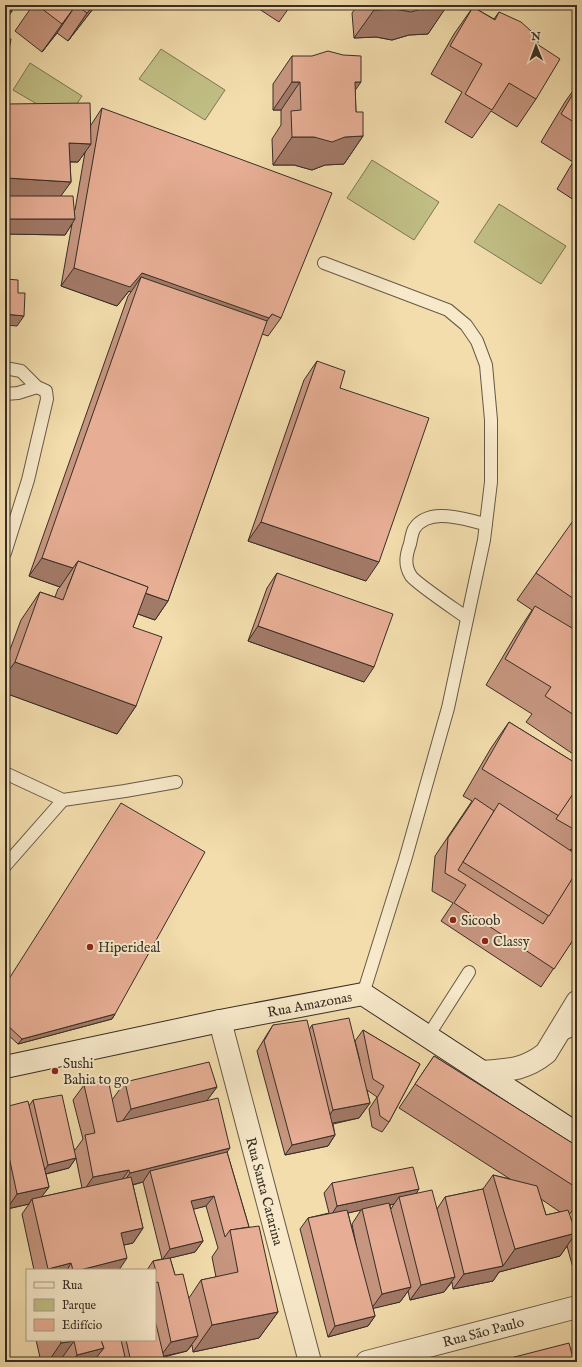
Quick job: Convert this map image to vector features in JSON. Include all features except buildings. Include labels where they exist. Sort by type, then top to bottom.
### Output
[{"type":"street","name":"Rua Amazonas","points":[[5,1067],[220,1021],[363,994],[577,1134]]},
{"type":"street","points":[[483,1072],[522,1068],[546,1053],[577,1002]]},
{"type":"street","name":"Rua Santa Catarina","points":[[220,1021],[310,1362]]},
{"type":"street","name":"Rua São Paulo","points":[[367,1362],[577,1307]]},
{"type":"lane","points":[[324,263],[448,310],[466,325],[477,341],[486,365],[491,420],[491,482],[486,524],[448,708],[405,860],[363,994]]},
{"type":"lane","points":[[5,368],[21,372],[37,387],[46,391],[45,407],[28,480],[5,553]]},
{"type":"lane","points":[[5,394],[18,394],[37,387]]},
{"type":"lane","points":[[467,618],[412,578],[406,567],[406,555],[414,529],[424,520],[451,516],[486,524]]},
{"type":"lane","points":[[5,773],[63,800],[176,782]]},
{"type":"lane","points":[[5,866],[63,800]]},
{"type":"lane","points":[[428,1036],[469,972]]},
{"type":"lane","points":[[556,1038],[577,1028]]},
{"type":"green space","points":[[161,49],[225,90],[205,120],[139,79]]},
{"type":"green space","points":[[30,63],[82,96],[66,121],[13,90]]},
{"type":"green space","points":[[372,160],[439,202],[414,240],[347,198]]},
{"type":"green space","points":[[499,204],[566,246],[541,284],[474,242]]},
{"type":"place","name":"Sicoob","points":[[453,920]]},
{"type":"place","name":"Classy","points":[[485,941]]},
{"type":"place","name":"Hiperideal","points":[[90,947]]},
{"type":"place","name":"Sushi Bahia to go","points":[[55,1071]]}]
